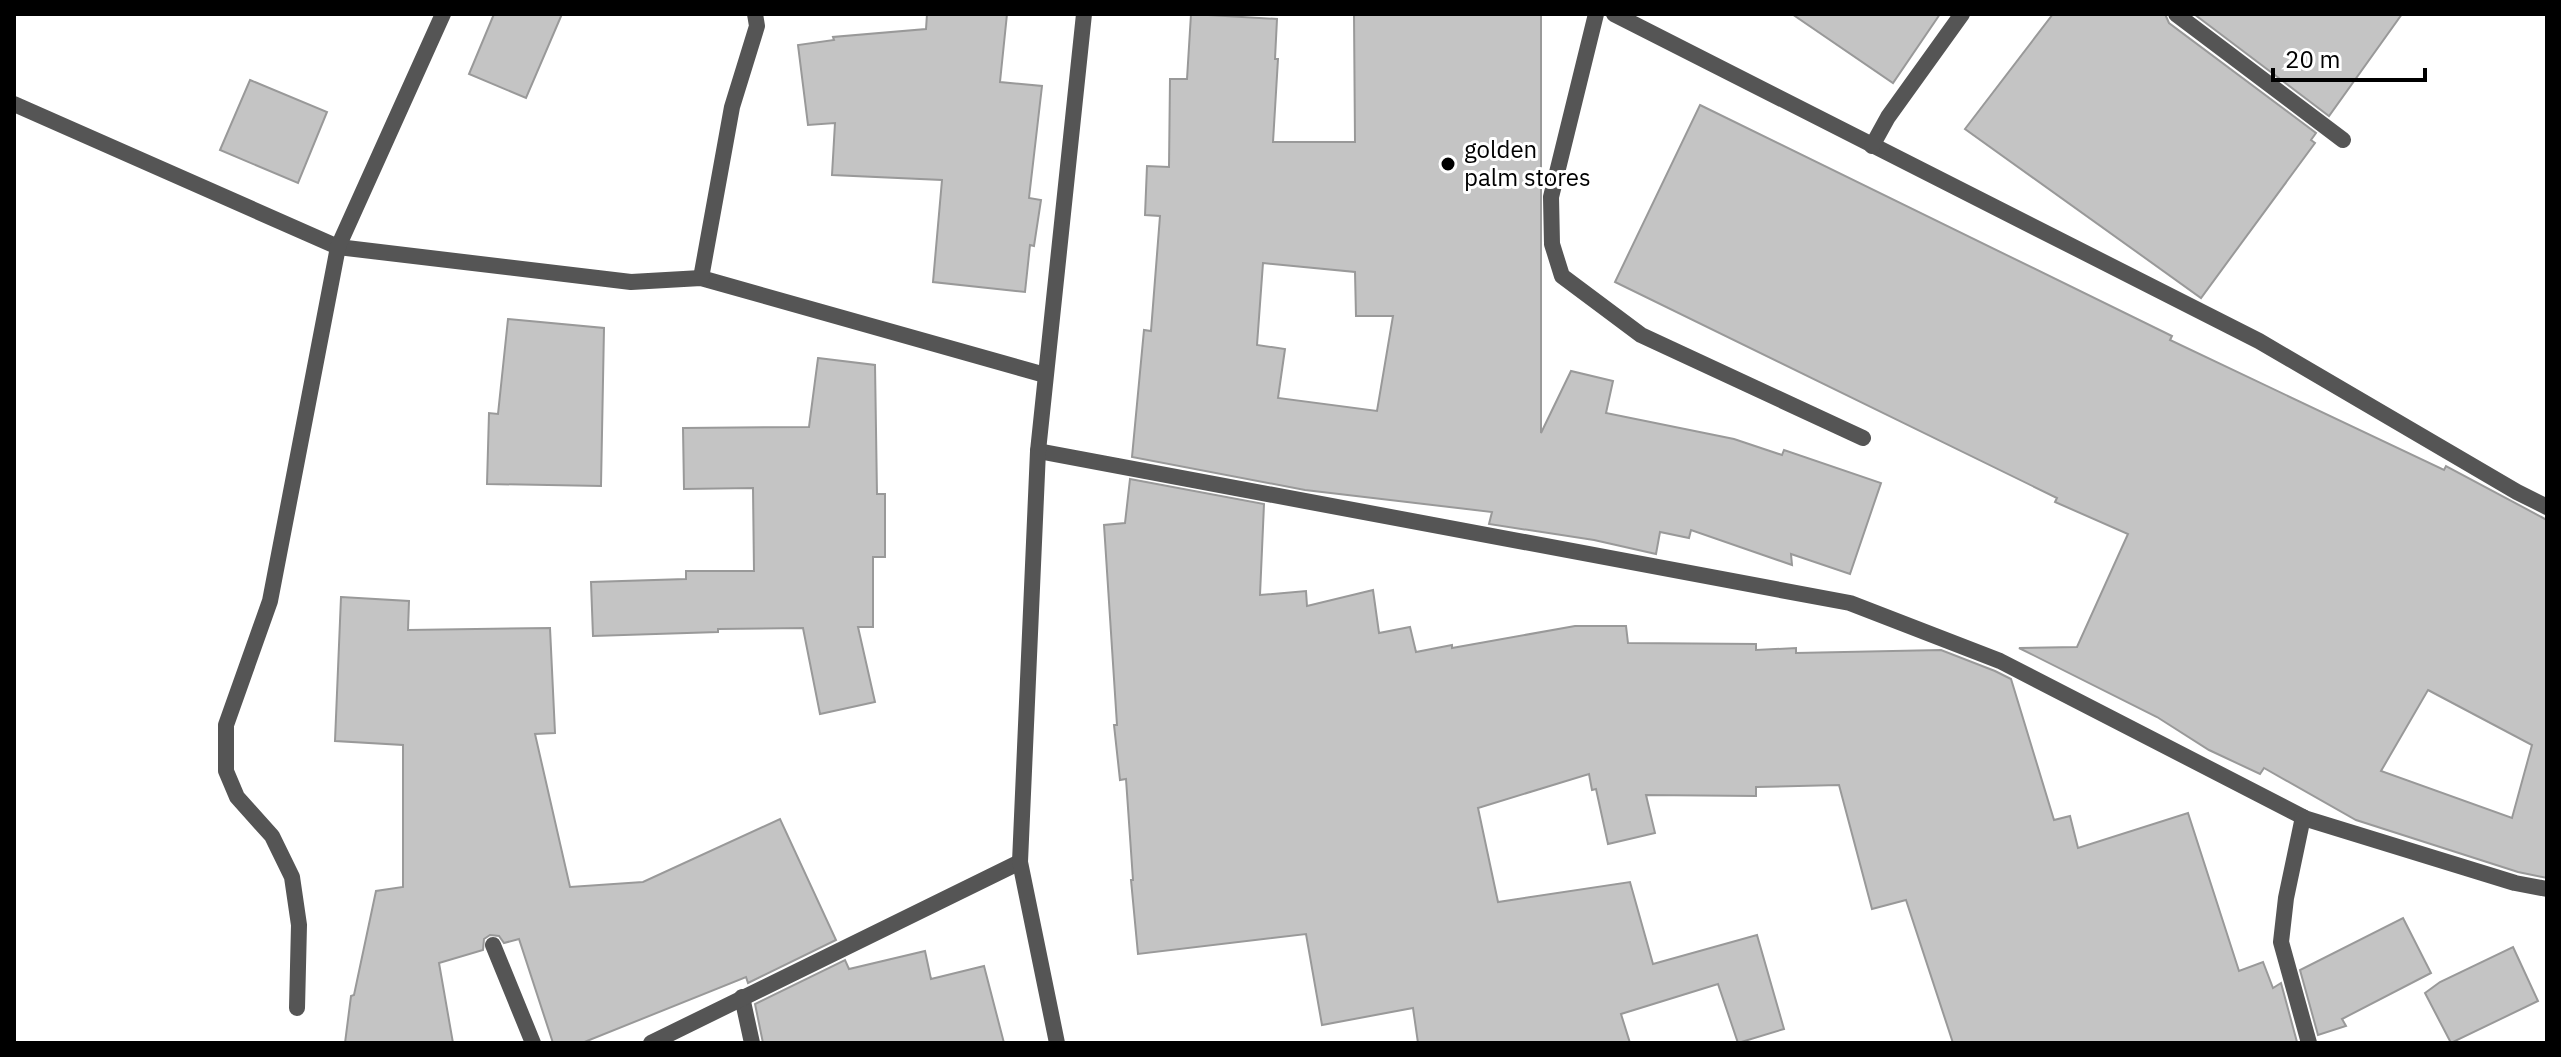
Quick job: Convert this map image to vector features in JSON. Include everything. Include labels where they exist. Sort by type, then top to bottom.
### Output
[{"type":"street","points":[[297,1008],[299,925],[292,877],[272,836],[237,797],[226,771],[226,725],[270,601],[338,247],[443,14]]},
{"type":"street","points":[[701,278],[732,107],[757,26],[755,14]]},
{"type":"street","points":[[1057,1043],[1020,862],[1038,451],[1084,14]]},
{"type":"street","points":[[1596,14],[1551,197],[1552,244],[1562,276],[1641,335],[1863,438]]},
{"type":"street","points":[[1614,14],[2259,341],[2547,507]]},
{"type":"street","points":[[1872,146],[1888,117],[1962,14]]},
{"type":"street","points":[[2176,14],[2343,140]]},
{"type":"street","points":[[14,104],[338,247],[631,282],[701,278],[1045,375]]},
{"type":"street","points":[[1038,451],[1850,603],[2000,661],[2303,817],[2515,883],[2547,889]]},
{"type":"street","points":[[2303,817],[2286,898],[2281,942],[2309,1043]]},
{"type":"street","points":[[651,1043],[1020,862]]},
{"type":"street","points":[[493,945],[533,1043]]},
{"type":"street","points":[[742,997],[752,1043]]},
{"type":"building","points":[[494,14],[562,14],[526,98],[469,74]]},
{"type":"building","points":[[927,14],[1007,14],[1000,82],[1042,86],[1029,198],[1041,200],[1034,246],[1030,245],[1025,292],[933,282],[942,180],[832,175],[835,123],[808,125],[798,45],[834,40],[833,37],[926,29]]},
{"type":"building","points":[[1191,14],[1277,19],[1273,142],[1355,142],[1354,14],[1541,14],[1541,433],[1571,371],[1613,381],[1606,413],[1734,439],[1782,455],[1784,450],[1881,483],[1850,574],[1791,554],[1792,565],[1691,530],[1689,538],[1660,532],[1656,554],[1594,540],[1489,524],[1492,512],[1305,490],[1132,457],[1144,330],[1151,331],[1160,216],[1145,215],[1147,166],[1169,167],[1170,79],[1187,79]],"holes":[[[1263,263],[1355,272],[1356,316],[1393,316],[1377,411],[1278,398],[1285,349],[1257,345]]]},
{"type":"building","points":[[1792,14],[1940,14],[1893,83]]},
{"type":"building","points":[[2053,14],[2165,14],[2169,23],[2316,133],[2311,140],[2315,143],[2201,298],[1965,129]]},
{"type":"building","points":[[2194,14],[2402,14],[2329,116]]},
{"type":"building","points":[[250,80],[327,112],[298,183],[220,150]]},
{"type":"building","points":[[1700,105],[2172,336],[2170,340],[2444,470],[2446,466],[2547,520],[2547,878],[2518,872],[2356,820],[2264,768],[2260,774],[2209,750],[2157,717],[2019,648],[2077,647],[2128,534],[2055,502],[2057,498],[1615,282]],"holes":[[[2428,690],[2532,745],[2512,818],[2381,771]]]},
{"type":"building","points":[[508,319],[604,328],[601,486],[487,484],[489,413],[498,414]]},
{"type":"building","points":[[818,358],[875,365],[877,494],[885,494],[885,557],[873,557],[873,627],[858,627],[875,702],[820,714],[803,628],[593,636],[591,582],[686,579],[686,571],[754,571],[753,488],[684,489],[683,428],[809,427]]},
{"type":"building","points":[[1130,479],[1264,504],[1260,595],[1306,591],[1307,606],[1373,590],[1379,633],[1410,627],[1416,652],[1575,626],[1626,626],[1628,643],[1756,644],[1756,650],[1796,648],[1796,653],[1941,650],[1995,671],[2011,679],[2054,820],[2070,816],[2078,848],[2188,813],[2239,971],[2263,962],[2273,988],[2281,983],[2297,1042],[1953,1043],[1906,900],[1872,909],[1839,785],[1756,787],[1756,796],[1646,795],[1655,833],[1608,844],[1596,789],[1592,790],[1589,774],[1478,808],[1498,902],[1630,882],[1653,964],[1757,935],[1784,1029],[1738,1043],[1718,984],[1621,1014],[1630,1043],[1418,1043],[1413,1008],[1322,1025],[1306,934],[1138,954],[1126,779],[1120,780],[1114,725],[1117,725],[1104,525],[1125,523]]},
{"type":"building","points":[[341,597],[409,601],[408,630],[550,628],[555,733],[535,734],[570,887],[643,882],[780,819],[836,940],[748,983],[746,977],[582,1043],[553,1043],[519,939],[504,943],[499,936],[490,935],[484,939],[483,950],[439,963],[453,1043],[345,1043],[351,996],[354,995],[376,891],[403,887],[403,745],[335,741]]},
{"type":"building","points":[[2403,918],[2431,973],[2342,1019],[2346,1026],[2318,1035],[2300,970]]},
{"type":"building","points":[[2513,947],[2538,1001],[2451,1043],[2425,993],[2440,982]]},
{"type":"building","points":[[925,951],[931,979],[984,966],[1004,1043],[763,1043],[755,1004],[845,960],[849,969]]},
{"type":"place","name":"golden palm stores","points":[[1448,164]]}]
